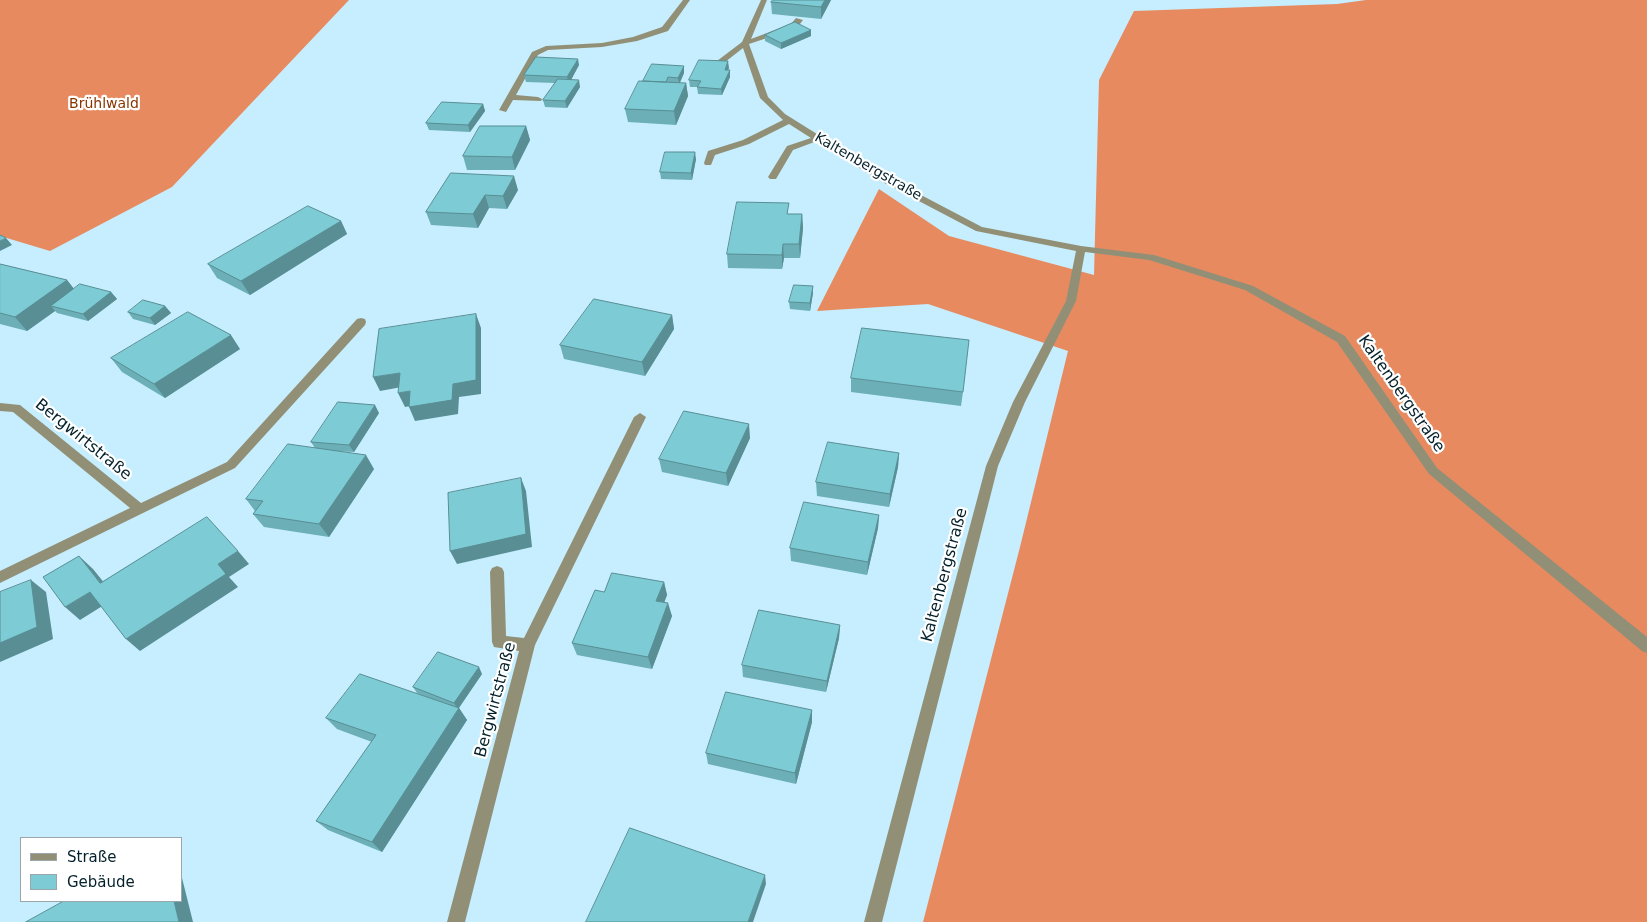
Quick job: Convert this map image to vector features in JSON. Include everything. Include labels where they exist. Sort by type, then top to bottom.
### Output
[{"type":"street","points":[[503,110],[535,54],[546,48],[602,45],[634,39],[658,31],[665,28],[688,0]]},
{"type":"street","points":[[744,43],[764,0]]},
{"type":"street","points":[[717,64],[744,43],[794,26],[799,20]]},
{"type":"street","name":"Kaltenbergstraße","points":[[744,43],[764,98],[790,120],[878,176],[979,229],[1081,249],[1150,257],[1249,288],[1341,339],[1433,472],[1647,646]]},
{"type":"street","points":[[510,97],[538,99]]},
{"type":"street","points":[[708,163],[711,153],[746,142],[790,120]]},
{"type":"street","points":[[773,177],[780,162],[790,148],[818,138]]},
{"type":"street","name":"Kaltenbergstraße","points":[[874,922],[992,466],[1019,402],[1071,301],[1081,249]]},
{"type":"street","points":[[0,577],[231,465],[361,322]]},
{"type":"street","name":"Bergwirtstraße","points":[[0,407],[16,408],[140,509]]},
{"type":"street","name":"Bergwirtstraße","points":[[456,922],[528,645],[640,417]]},
{"type":"street","points":[[497,572],[499,642],[528,645]]},
{"type":"green space","name":"Brühlwald","points":[[0,0],[349,0],[172,187],[50,251],[0,236]]},
{"type":"green space","points":[[1366,0],[1647,0],[1647,922],[923,922],[1020,547],[1068,351],[928,304],[817,311],[879,189],[949,236],[1094,275],[1099,80],[1134,11],[1337,4]]},
{"type":"building","points":[[773,0],[825,0],[821,7],[771,2]]},
{"type":"building","points":[[795,22],[811,30],[781,43],[765,35]]},
{"type":"building","points":[[536,57],[578,59],[567,77],[524,75]]},
{"type":"building","points":[[699,60],[728,61],[725,70],[730,70],[721,89],[697,87],[701,81],[689,80]]},
{"type":"building","points":[[652,64],[684,66],[678,78],[668,77],[666,82],[643,81]]},
{"type":"building","points":[[558,79],[579,80],[565,101],[543,100]]},
{"type":"building","points":[[639,81],[686,83],[674,111],[625,109]]},
{"type":"building","points":[[442,102],[483,104],[468,125],[426,123]]},
{"type":"building","points":[[480,126],[526,126],[512,157],[463,156]]},
{"type":"building","points":[[665,152],[695,152],[691,173],[660,172]]},
{"type":"building","points":[[451,173],[514,176],[503,196],[485,195],[473,214],[426,212]]},
{"type":"building","points":[[737,202],[789,203],[787,214],[802,214],[799,244],[783,244],[782,255],[727,254]]},
{"type":"building","points":[[308,206],[341,221],[241,281],[208,264]]},
{"type":"building","points":[[0,235],[6,238],[0,241]]},
{"type":"building","points":[[0,264],[67,280],[15,317],[0,313]]},
{"type":"building","points":[[80,284],[111,292],[83,314],[51,306]]},
{"type":"building","points":[[794,285],[813,286],[810,303],[789,302]]},
{"type":"building","points":[[594,299],[672,315],[642,362],[560,345]]},
{"type":"building","points":[[143,300],[165,306],[150,318],[128,312]]},
{"type":"building","points":[[188,312],[231,335],[154,384],[111,358]]},
{"type":"building","points":[[476,314],[476,380],[453,384],[452,400],[409,407],[410,391],[398,393],[400,373],[373,377],[379,329]]},
{"type":"building","points":[[862,328],[969,340],[963,392],[851,378]]},
{"type":"building","points":[[338,402],[375,405],[349,445],[311,442]]},
{"type":"building","points":[[684,411],[749,424],[726,473],[659,459]]},
{"type":"building","points":[[828,442],[899,453],[890,494],[816,482]]},
{"type":"building","points":[[288,444],[366,455],[319,524],[253,514],[263,501],[246,499]]},
{"type":"building","points":[[521,478],[526,534],[450,551],[448,493]]},
{"type":"building","points":[[804,502],[879,515],[868,562],[790,548]]},
{"type":"building","points":[[207,517],[238,551],[218,564],[226,574],[126,639],[90,592],[65,607],[43,577],[79,556],[100,583]]},
{"type":"building","points":[[612,573],[664,582],[656,601],[668,603],[648,657],[572,643],[595,590],[604,592]]},
{"type":"building","points":[[31,580],[37,627],[0,643],[0,592]]},
{"type":"building","points":[[759,610],[840,625],[827,681],[742,665]]},
{"type":"building","points":[[438,652],[479,667],[454,703],[413,687]]},
{"type":"building","points":[[360,674],[459,708],[372,842],[316,821],[376,735],[326,718]]},
{"type":"building","points":[[726,692],[812,710],[795,773],[706,753]]},
{"type":"building","points":[[630,828],[765,875],[748,922],[586,922]]},
{"type":"building","points":[[62,902],[174,902],[179,922],[26,922]]}]
